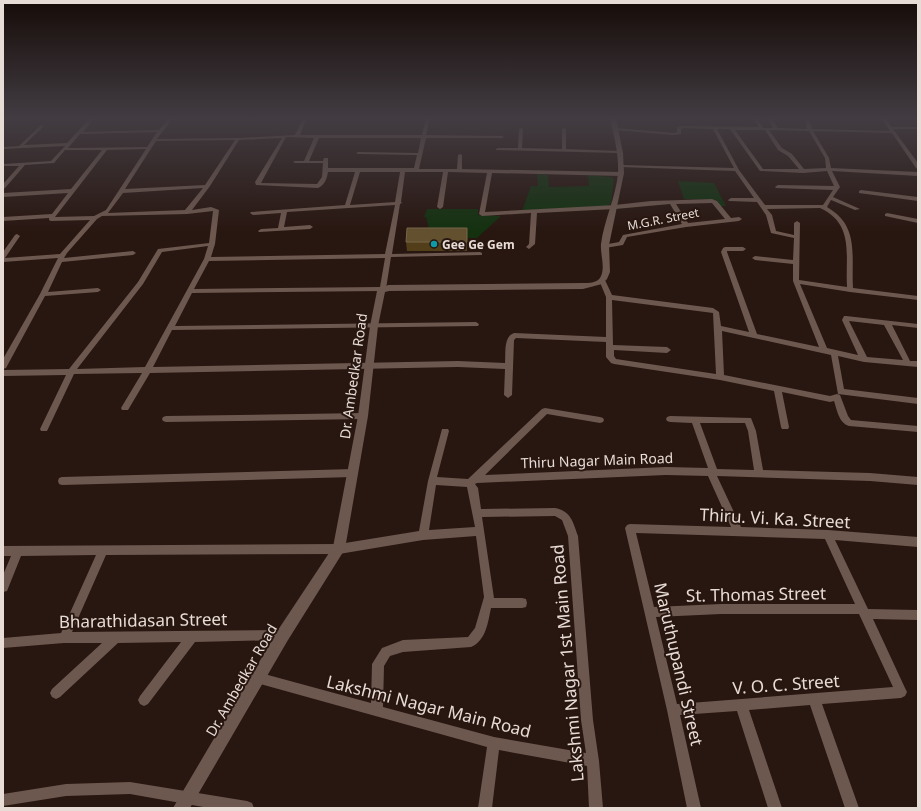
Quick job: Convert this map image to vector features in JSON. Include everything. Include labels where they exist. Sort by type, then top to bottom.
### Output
[{"type":"street","points":[[3,165],[47,164],[55,160],[59,156]]},
{"type":"street","points":[[100,156],[51,219],[187,212],[215,209],[212,244],[207,259],[148,371],[125,408]]},
{"type":"street","points":[[3,366],[61,258],[98,217],[108,211],[144,156]]},
{"type":"street","points":[[187,212],[207,186],[227,156]]},
{"type":"street","points":[[273,156],[258,184],[318,186],[322,183],[326,170],[326,161],[296,162]]},
{"type":"street","points":[[306,162],[309,156]]},
{"type":"street","points":[[416,170],[419,156]]},
{"type":"street","points":[[459,170],[460,156]]},
{"type":"street","points":[[190,291],[583,286],[596,284],[602,280],[605,274],[605,246],[615,207],[621,170],[619,156]]},
{"type":"street","points":[[729,156],[737,170],[769,215],[773,232],[797,237]]},
{"type":"street","points":[[752,156],[760,169],[803,171],[830,169],[918,174]]},
{"type":"street","points":[[791,156],[803,171]]},
{"type":"street","points":[[824,208],[837,187],[826,156]]},
{"type":"street","points":[[910,156],[918,167]]},
{"type":"street","points":[[3,187],[23,164]]},
{"type":"street","points":[[326,170],[737,170]]},
{"type":"street","points":[[347,207],[358,170]]},
{"type":"street","points":[[383,289],[387,256],[403,170]]},
{"type":"street","points":[[440,207],[446,170]]},
{"type":"street","name":"M.G.R. Street","points":[[490,171],[482,214],[615,207],[651,203],[714,201],[729,220]]},
{"type":"street","points":[[122,191],[207,186]]},
{"type":"street","points":[[778,187],[836,188]]},
{"type":"street","points":[[3,195],[72,191]]},
{"type":"street","points":[[861,192],[918,200]]},
{"type":"street","points":[[831,198],[858,209]]},
{"type":"street","points":[[732,200],[758,200]]},
{"type":"street","points":[[672,202],[686,225]]},
{"type":"street","points":[[254,213],[398,203]]},
{"type":"street","points":[[764,207],[829,209],[841,222],[848,235],[850,290]]},
{"type":"street","points":[[529,247],[532,244],[534,211]]},
{"type":"street","points":[[281,229],[284,212]]},
{"type":"street","points":[[887,215],[918,221]]},
{"type":"street","points":[[3,219],[53,216]]},
{"type":"street","name":"M.G.R. Street","points":[[605,246],[621,244],[625,236],[686,225],[739,219]]},
{"type":"street","points":[[797,223],[796,281],[824,351]]},
{"type":"street","points":[[261,231],[310,227]]},
{"type":"street","points":[[3,257],[18,236]]},
{"type":"street","points":[[44,429],[72,370],[142,284],[160,250],[212,244]]},
{"type":"street","points":[[743,249],[725,249],[724,252],[754,335]]},
{"type":"street","points":[[3,260],[133,253]]},
{"type":"street","points":[[207,259],[480,254]]},
{"type":"street","points":[[755,258],[796,262]]},
{"type":"street","points":[[602,280],[608,298],[610,357],[614,361],[720,377],[830,399],[837,397],[844,417],[849,423],[918,429]]},
{"type":"street","points":[[796,281],[850,290],[918,298]]},
{"type":"street","name":"Dr. Ambedkar Road","points":[[185,803],[283,635],[339,549],[363,416],[374,326],[380,294],[383,289]]},
{"type":"street","points":[[43,294],[98,290]]},
{"type":"street","points":[[608,298],[713,310],[716,312],[720,377]]},
{"type":"street","points":[[864,359],[845,320],[846,318],[918,326]]},
{"type":"street","points":[[887,322],[908,364]]},
{"type":"street","points":[[170,328],[476,324]]},
{"type":"street","points":[[718,328],[864,359],[918,364]]},
{"type":"street","points":[[508,395],[510,339],[514,335],[667,350]]},
{"type":"street","points":[[834,353],[841,392],[918,401]]},
{"type":"street","points":[[3,373],[72,370],[148,371],[458,364],[509,366]]},
{"type":"street","points":[[777,388],[785,427]]},
{"type":"street","points":[[377,711],[378,664],[386,652],[403,646],[471,642],[480,632],[489,597],[478,513],[472,481],[545,411],[600,420]]},
{"type":"street","points":[[166,419],[363,416]]},
{"type":"street","points":[[670,419],[748,420],[752,431],[759,474]]},
{"type":"street","points":[[695,419],[713,472],[738,531]]},
{"type":"street","points":[[423,535],[432,481],[444,431]]},
{"type":"street","name":"Thiru Nagar Main Road","points":[[432,481],[472,481],[666,471],[870,477],[917,483]]},
{"type":"street","points":[[62,481],[353,472]]},
{"type":"street","name":"Lakshmi Nagar 1st Main Road","points":[[478,513],[561,512],[566,516],[573,536],[587,720],[593,761],[596,808]]},
{"type":"street","name":"Thiru. Vi. Ka. Street","points":[[630,528],[828,535],[918,542]]},
{"type":"street","name":"Maruthupandi Street","points":[[630,528],[673,710],[694,808]]},
{"type":"street","points":[[3,552],[339,549],[423,535],[480,531]]},
{"type":"street","points":[[828,535],[864,612]]},
{"type":"street","points":[[3,587],[18,551]]},
{"type":"street","points":[[64,638],[102,552]]},
{"type":"street","points":[[488,603],[522,603]]},
{"type":"street","name":"St. Thomas Street","points":[[650,612],[721,609],[864,612],[918,615]]},
{"type":"street","name":"V. O. C. Street","points":[[673,710],[901,692],[864,612]]},
{"type":"street","name":"Bharathidasan Street","points":[[3,643],[64,638],[283,635]]},
{"type":"street","points":[[144,700],[192,636]]},
{"type":"street","points":[[56,693],[115,638]]},
{"type":"street","name":"Lakshmi Nagar Main Road","points":[[257,678],[494,742],[593,761]]},
{"type":"street","points":[[814,699],[852,808]]},
{"type":"street","points":[[741,705],[775,808]]},
{"type":"street","points":[[486,808],[494,742]]},
{"type":"street","points":[[3,800],[66,790],[130,788],[185,803],[247,808]]},
{"type":"green space","points":[[537,174],[548,175],[549,187],[589,186],[588,175],[611,177],[614,179],[611,203],[608,206],[522,211],[531,186],[538,186]]},
{"type":"green space","points":[[678,181],[714,183],[726,206],[720,206],[716,200],[684,199]]},
{"type":"green space","points":[[427,209],[478,209],[478,215],[501,216],[477,238],[431,237],[426,217],[424,217]]},
{"type":"building","points":[[407,228],[467,228],[467,242],[406,242]]},
{"type":"place","name":"Gee Ge Gem","points":[[434,244]]}]
